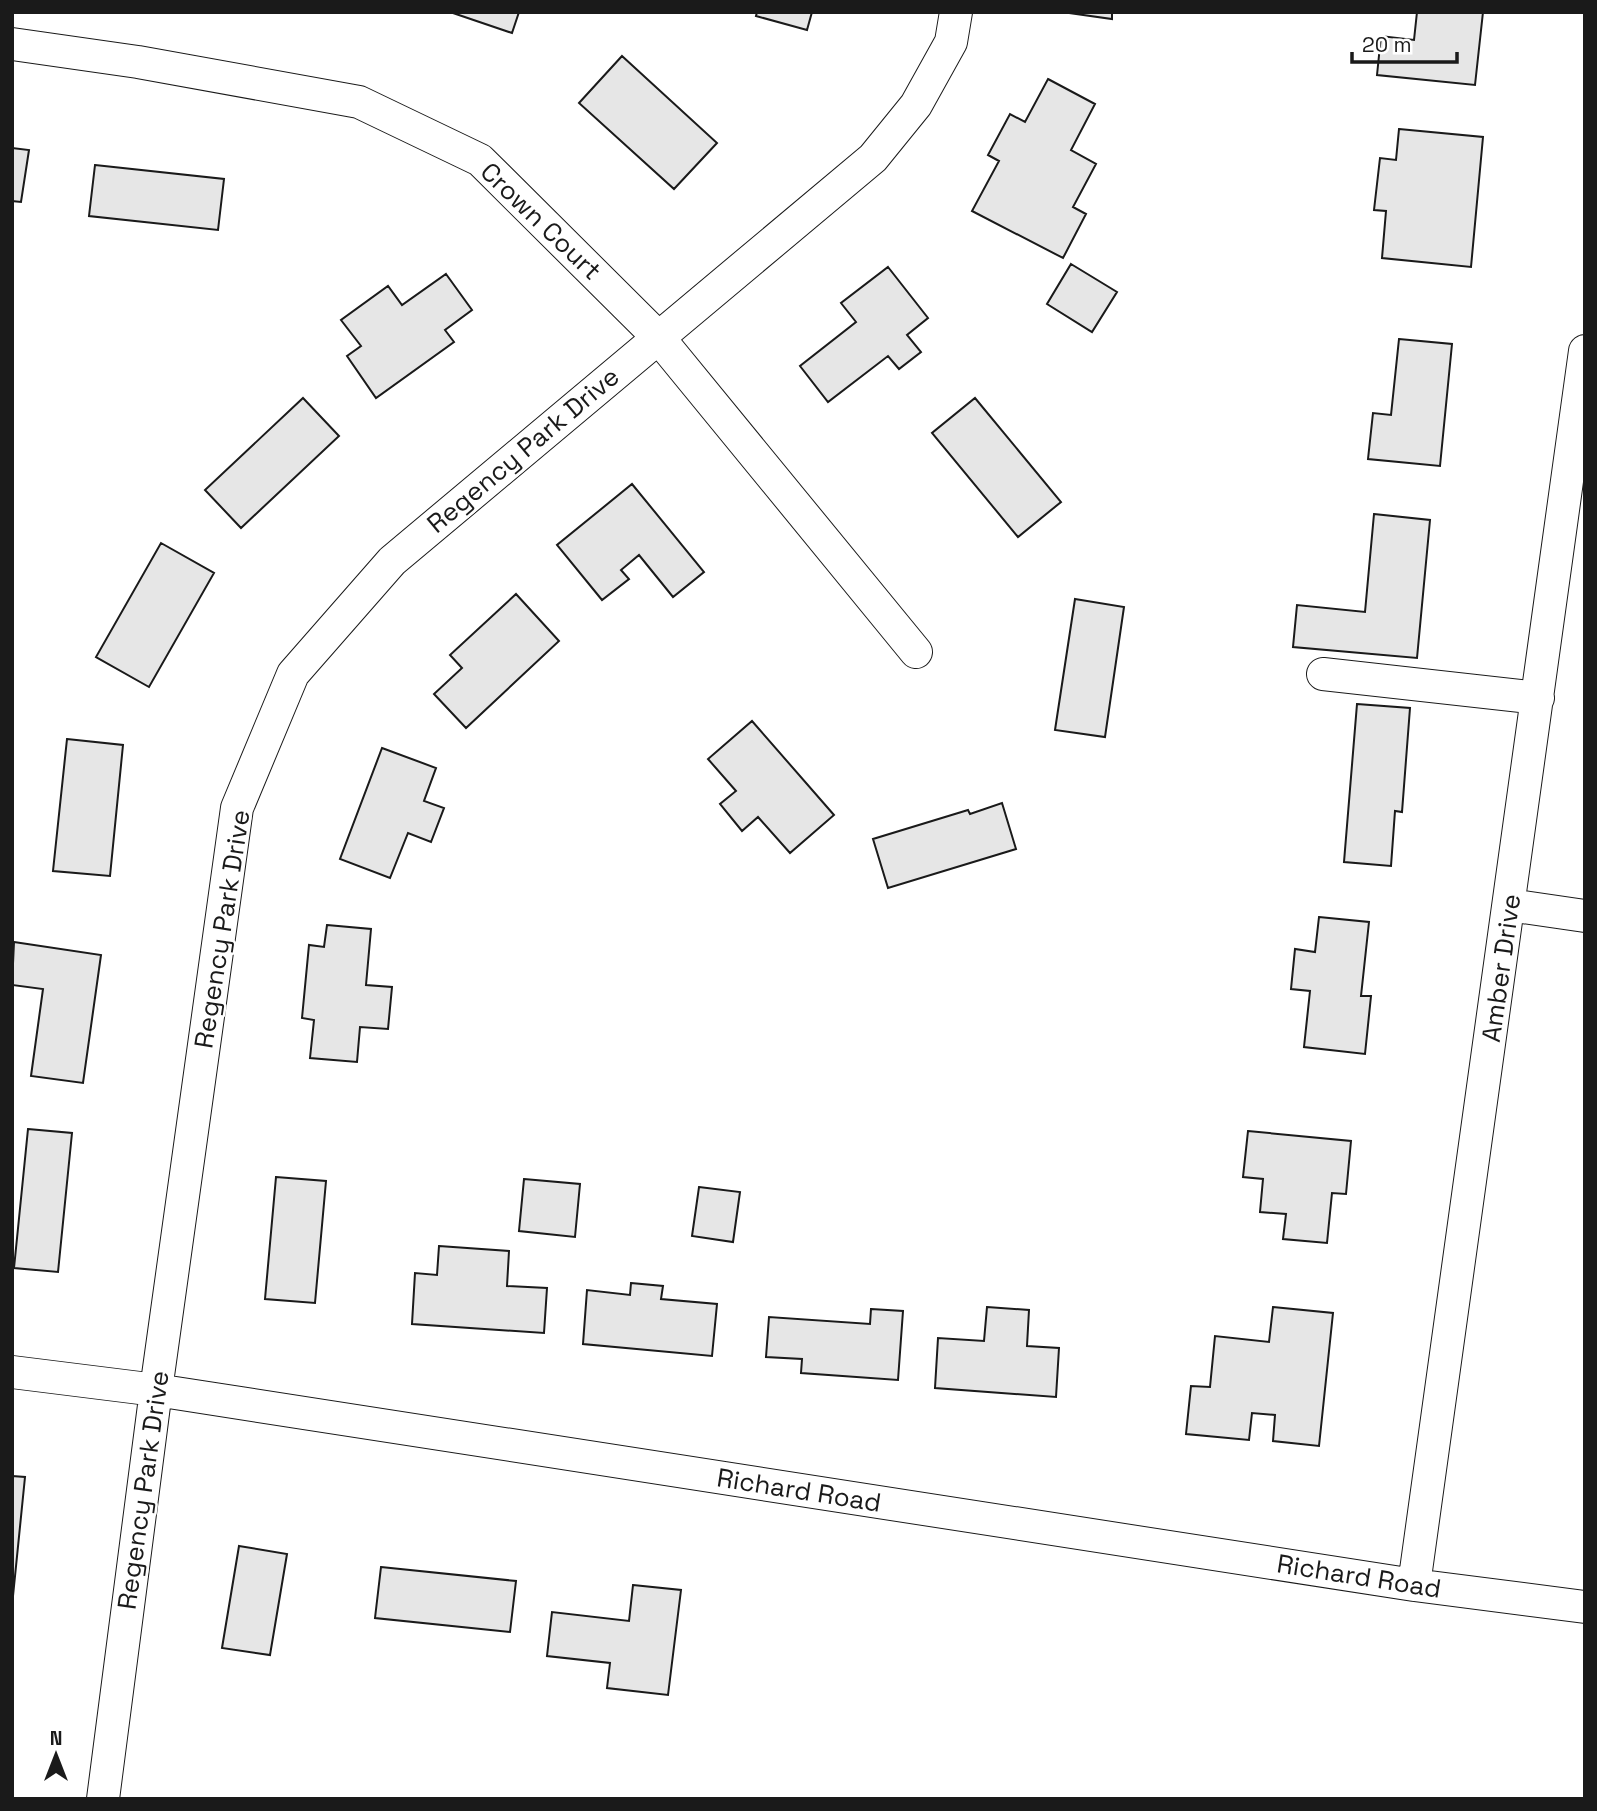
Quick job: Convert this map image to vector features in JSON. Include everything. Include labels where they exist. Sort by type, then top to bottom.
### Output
[{"type":"street","name":"Regency Park Drive","points":[[103,1799],[156,1390],[237,808],[293,674],[392,561],[873,158],[916,105],[951,42],[956,12]]},
{"type":"street","name":"Crown Court","points":[[12,44],[138,62],[359,102],[480,160],[658,337],[916,652]]},
{"type":"street","name":"Amber Drive","points":[[1414,1585],[1585,351]]},
{"type":"street","points":[[1323,674],[1538,698]]},
{"type":"street","points":[[1509,905],[1585,916]]},
{"type":"street","name":"Richard Road","points":[[12,1373],[156,1390],[1414,1585],[1585,1607]]},
{"type":"building","points":[[450,12],[519,12],[512,33]]},
{"type":"building","points":[[757,12],[812,12],[807,30],[756,16]]},
{"type":"building","points":[[1062,12],[1112,12],[1112,19]]},
{"type":"building","points":[[1417,12],[1483,12],[1475,85],[1377,75],[1381,36],[1414,40]]},
{"type":"building","points":[[622,56],[717,143],[674,189],[579,103]]},
{"type":"building","points":[[1048,79],[1095,104],[1071,150],[1096,164],[1073,207],[1086,214],[1063,258],[972,211],[999,161],[988,155],[1010,114],[1025,122]]},
{"type":"building","points":[[1399,129],[1483,137],[1471,267],[1382,258],[1386,211],[1374,210],[1380,158],[1396,160]]},
{"type":"building","points":[[12,148],[29,150],[21,202],[12,201]]},
{"type":"building","points":[[95,165],[224,179],[218,230],[89,216]]},
{"type":"building","points":[[1071,264],[1117,292],[1092,332],[1047,304]]},
{"type":"building","points":[[888,267],[928,318],[907,335],[921,352],[899,369],[888,356],[828,402],[800,366],[856,322],[841,303]]},
{"type":"building","points":[[446,274],[472,310],[445,330],[454,342],[376,398],[347,356],[361,346],[341,320],[388,286],[402,305]]},
{"type":"building","points":[[1399,339],[1452,344],[1440,466],[1368,459],[1373,413],[1391,415]]},
{"type":"building","points":[[303,398],[339,436],[241,528],[205,490]]},
{"type":"building","points":[[975,398],[1061,502],[1018,537],[932,433]]},
{"type":"building","points":[[632,484],[704,572],[673,597],[639,555],[621,570],[629,579],[602,600],[557,545]]},
{"type":"building","points":[[1374,514],[1430,520],[1417,658],[1293,647],[1297,605],[1365,612]]},
{"type":"building","points":[[161,543],[214,573],[149,687],[96,657]]},
{"type":"building","points":[[516,594],[559,641],[466,728],[434,694],[462,668],[450,655]]},
{"type":"building","points":[[1075,599],[1124,607],[1105,737],[1055,730]]},
{"type":"building","points":[[1357,704],[1410,708],[1402,812],[1395,811],[1391,866],[1344,862]]},
{"type":"building","points":[[752,721],[834,815],[790,853],[758,817],[742,831],[720,804],[736,791],[708,759]]},
{"type":"building","points":[[67,739],[123,745],[110,876],[53,871]]},
{"type":"building","points":[[382,748],[436,768],[424,801],[444,808],[431,842],[408,833],[390,878],[340,859]]},
{"type":"building","points":[[1002,803],[1016,849],[888,888],[873,839],[968,810],[970,814]]},
{"type":"building","points":[[1319,917],[1369,922],[1361,996],[1371,996],[1365,1054],[1304,1047],[1310,991],[1291,989],[1295,949],[1315,952]]},
{"type":"building","points":[[327,925],[371,929],[366,985],[392,987],[388,1029],[360,1027],[357,1062],[310,1058],[314,1020],[302,1018],[309,945],[324,947]]},
{"type":"building","points":[[14,942],[101,955],[83,1083],[31,1076],[43,989],[12,985]]},
{"type":"building","points":[[28,1129],[72,1133],[58,1272],[14,1268]]},
{"type":"building","points":[[1248,1131],[1351,1141],[1346,1194],[1332,1193],[1327,1243],[1283,1239],[1286,1214],[1260,1212],[1263,1179],[1243,1177]]},
{"type":"building","points":[[276,1177],[326,1181],[315,1303],[265,1299]]},
{"type":"building","points":[[524,1179],[580,1184],[575,1237],[519,1231]]},
{"type":"building","points":[[699,1187],[740,1192],[733,1242],[692,1236]]},
{"type":"building","points":[[439,1246],[509,1251],[507,1286],[547,1288],[544,1333],[412,1324],[415,1273],[437,1275]]},
{"type":"building","points":[[631,1283],[663,1286],[661,1299],[717,1304],[712,1356],[583,1344],[587,1290],[630,1295]]},
{"type":"building","points":[[987,1307],[1029,1310],[1027,1346],[1059,1348],[1056,1397],[935,1388],[938,1338],[984,1341]]},
{"type":"building","points":[[1273,1307],[1333,1313],[1319,1446],[1273,1441],[1275,1415],[1252,1413],[1249,1440],[1186,1434],[1191,1386],[1210,1387],[1215,1336],[1269,1342]]},
{"type":"building","points":[[871,1309],[903,1311],[898,1380],[801,1373],[802,1359],[766,1357],[769,1317],[870,1324]]},
{"type":"building","points":[[12,1476],[25,1477],[12,1606]]},
{"type":"building","points":[[239,1546],[287,1554],[270,1655],[222,1648]]},
{"type":"building","points":[[381,1567],[516,1581],[510,1632],[375,1618]]},
{"type":"building","points":[[633,1585],[681,1590],[668,1695],[607,1688],[610,1663],[547,1656],[552,1612],[629,1621]]}]
